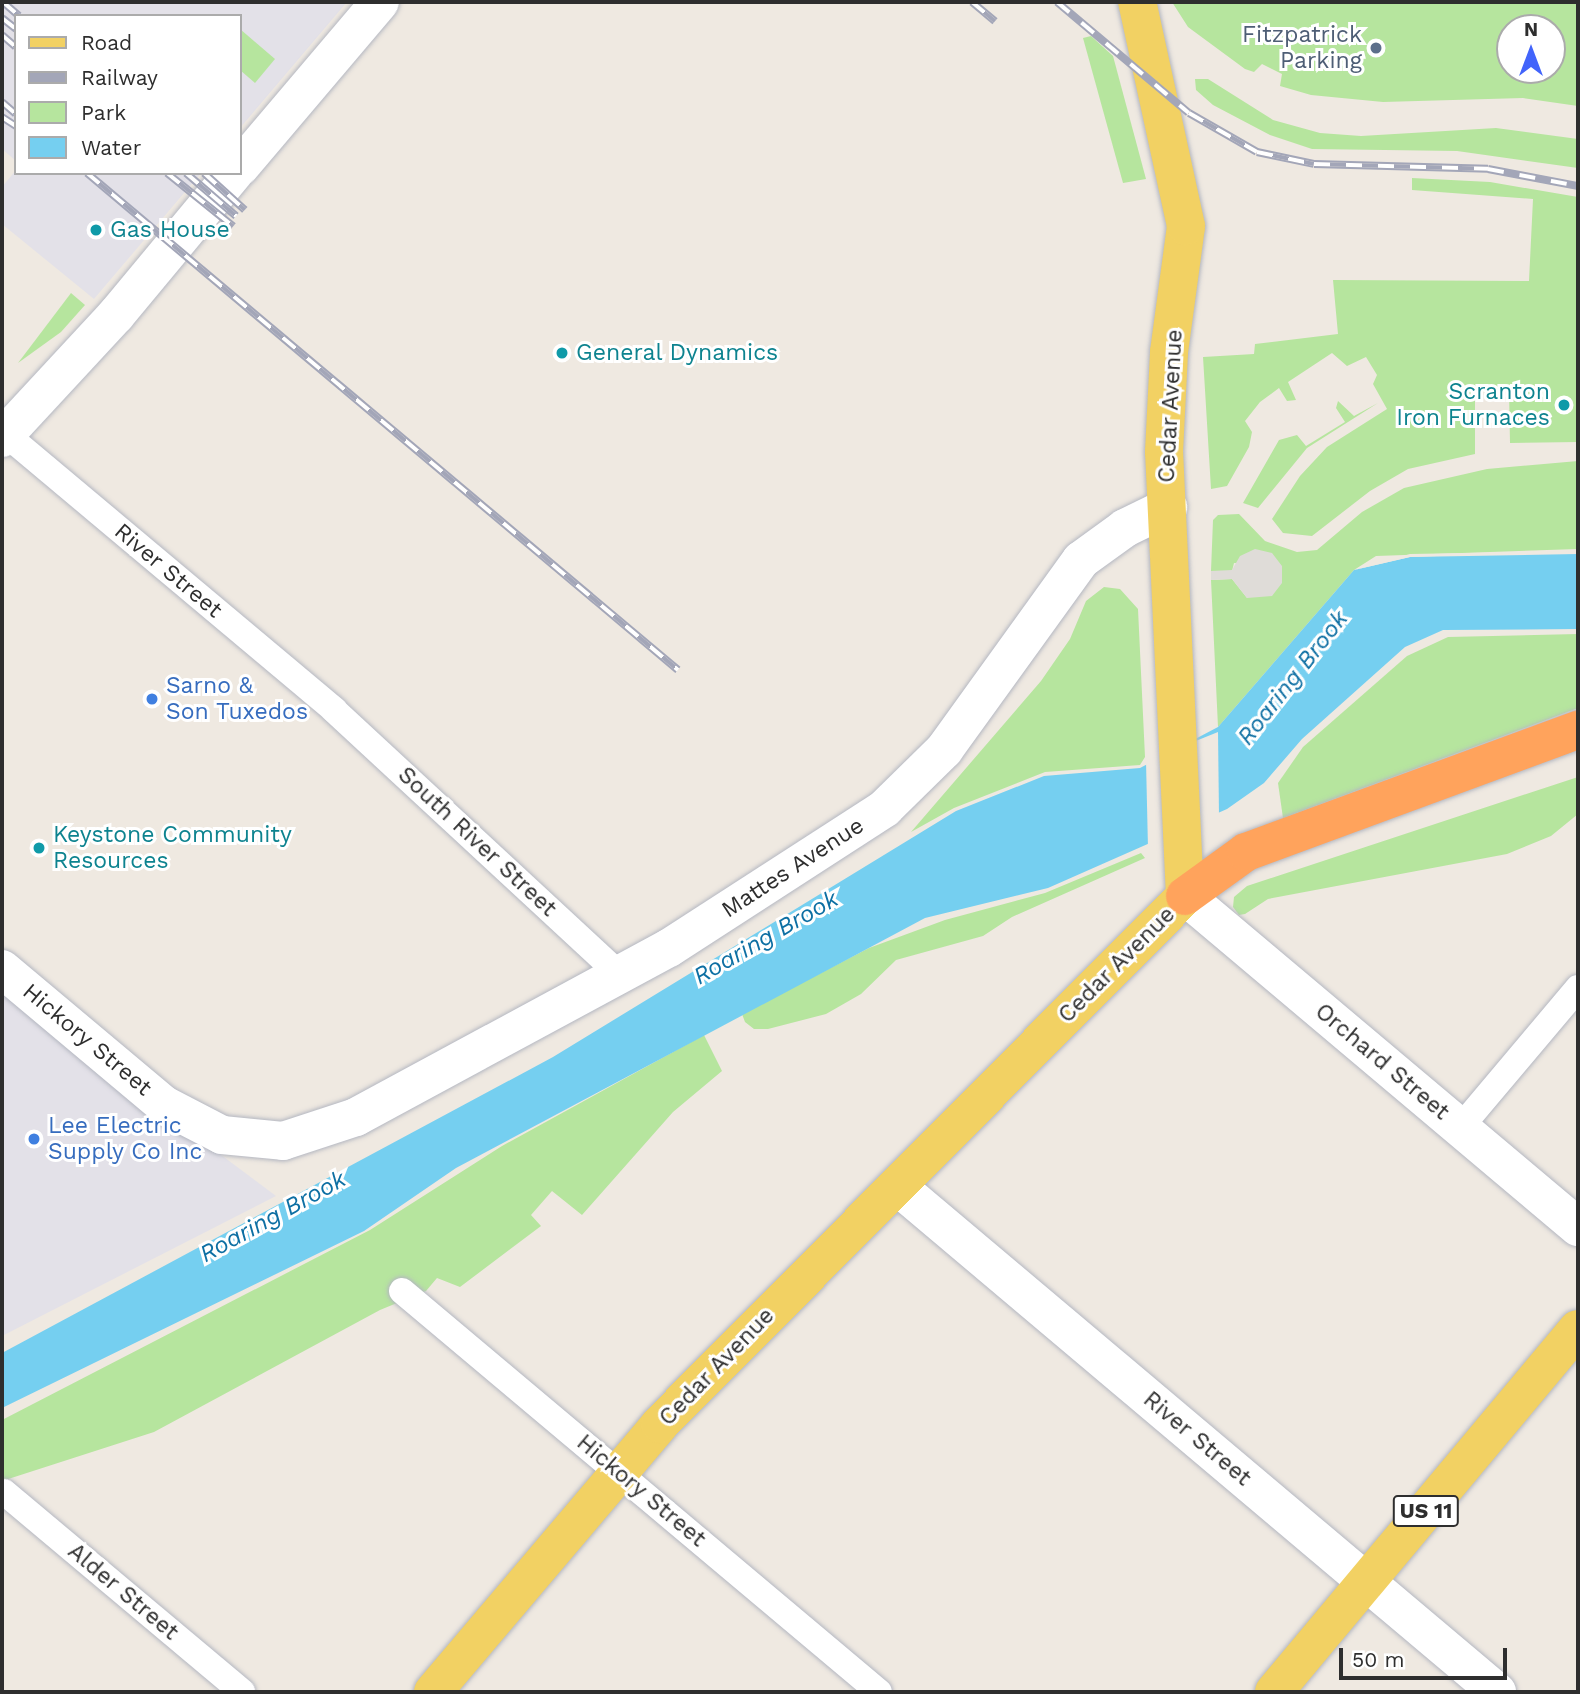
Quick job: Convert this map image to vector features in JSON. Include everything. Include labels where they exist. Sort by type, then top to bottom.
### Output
[{"type":"highway","points":[[1185,896],[1246,852],[1578,730]]},
{"type":"highway","points":[[1185,896],[1252,868],[1578,751]]},
{"type":"main road","name":"Cedar Avenue","points":[[433,1692],[618,1472],[704,1378],[1185,896],[1164,452],[1170,352],[1186,226],[1140,18]]},
{"type":"main road","name":"US 11","points":[[1274,1692],[1578,1329]]},
{"type":"street","points":[[242,165],[380,2]]},
{"type":"street","points":[[3,434],[116,315],[232,175]]},
{"type":"street","name":"River Street","points":[[3,434],[334,710]]},
{"type":"street","name":"Mattes Avenue","points":[[333,1127],[669,948],[905,792],[944,750],[1081,560],[1117,533],[1168,506]]},
{"type":"street","name":"South River Street","points":[[334,710],[619,974]]},
{"type":"street","name":"Orchard Street","points":[[1185,896],[1578,1227]]},
{"type":"street","name":"Hickory Street","points":[[2,969],[164,1105],[195,1123],[222,1135],[262,1142],[310,1136],[333,1127]]},
{"type":"street","points":[[1461,1128],[1578,988]]},
{"type":"street","name":"River Street","points":[[897,1186],[1497,1692]]},
{"type":"street","name":"Hickory Street","points":[[402,1291],[879,1692]]},
{"type":"street","name":"Alder Street","points":[[4,1492],[242,1692]]},
{"type":"shaded area","points":[[2,2],[347,2],[242,126],[242,14],[14,14],[14,159],[2,149]]},
{"type":"shaded area","points":[[14,172],[14,175],[199,175],[94,299],[2,224],[2,187]]},
{"type":"shaded area","points":[[1255,549],[1272,553],[1282,566],[1282,583],[1272,596],[1247,598],[1232,579],[1211,580],[1211,571],[1232,570],[1240,556]]},
{"type":"shaded area","points":[[2,991],[276,1196],[2,1336]]},
{"type":"green space","name":"Fitzpatrick Parking","points":[[1172,2],[1578,2],[1578,106],[1523,98],[1383,102],[1311,95],[1280,86],[1282,74],[1262,64],[1254,72],[1245,69],[1188,27]]},
{"type":"green space","points":[[242,31],[275,59],[255,83],[242,72]]},
{"type":"green space","points":[[1091,36],[1113,56],[1146,179],[1123,183],[1083,38]]},
{"type":"green space","points":[[1195,79],[1208,79],[1273,120],[1320,133],[1361,136],[1496,128],[1578,139],[1578,168],[1457,151],[1312,149],[1270,135],[1213,105],[1196,90]]},
{"type":"green space","points":[[1412,178],[1490,182],[1578,197],[1578,442],[1510,443],[1509,390],[1487,390],[1475,397],[1475,454],[1408,469],[1370,491],[1312,536],[1283,533],[1272,519],[1300,476],[1327,447],[1387,409],[1373,384],[1377,375],[1366,357],[1347,366],[1332,353],[1288,382],[1296,400],[1287,401],[1279,388],[1260,402],[1245,421],[1252,432],[1249,447],[1227,486],[1211,489],[1203,357],[1254,354],[1255,344],[1338,334],[1333,280],[1529,281],[1533,199],[1412,190]]},
{"type":"green space","points":[[71,293],[85,305],[61,332],[18,363]]},
{"type":"green space","points":[[1338,401],[1354,416],[1378,403],[1307,448],[1258,508],[1243,503],[1279,440],[1297,435],[1306,446],[1345,422],[1336,408]]},
{"type":"green space","points":[[1578,461],[1578,549],[1376,556],[1354,570],[1218,727],[1211,580],[1232,579],[1247,598],[1282,566],[1234,563],[1232,571],[1211,571],[1213,520],[1218,515],[1239,514],[1265,541],[1297,552],[1317,550],[1362,512],[1404,488],[1487,469]]},
{"type":"green space","points":[[1104,587],[1120,589],[1138,609],[1145,757],[1140,765],[1045,772],[954,808],[911,832],[1041,681],[1070,639],[1086,601]]},
{"type":"green space","points":[[1578,634],[1578,708],[1283,818],[1278,783],[1303,747],[1407,656],[1448,637]]},
{"type":"green space","points":[[1578,777],[1578,814],[1551,836],[1507,854],[1268,899],[1245,914],[1239,915],[1233,907],[1234,897],[1247,886]]},
{"type":"green space","points":[[1141,853],[1145,858],[1012,917],[983,936],[896,960],[861,994],[826,1014],[768,1029],[754,1029],[745,1022],[742,1014],[869,948],[945,920],[1045,893]]},
{"type":"green space","points":[[704,1035],[722,1071],[673,1112],[582,1215],[552,1191],[531,1215],[541,1226],[460,1287],[437,1278],[426,1291],[380,1310],[154,1432],[2,1481],[2,1420],[370,1230],[502,1146]]},
{"type":"water","name":"Roaring Brook","points":[[1578,554],[1578,629],[1443,630],[1405,647],[1302,739],[1264,783],[1227,809],[1048,888],[925,918],[456,1168],[364,1231],[2,1408],[2,1353],[553,1057],[956,811],[1044,776],[1140,768],[1218,727],[1354,570],[1410,557]]},
{"type":"pier","points":[[1578,551],[1410,557],[1354,570],[1410,554]]},
{"type":"pier","points":[[1218,732],[1219,816],[1148,848],[1146,761]]},
{"type":"railway","points":[[3,2],[17,14]]},
{"type":"railway","points":[[972,2],[995,21]]},
{"type":"railway","points":[[1057,2],[1189,113],[1257,152],[1314,164],[1488,169],[1578,186]]},
{"type":"railway","points":[[2,18],[14,27]]},
{"type":"railway","points":[[2,35],[14,45]]},
{"type":"railway","points":[[2,102],[14,112]]},
{"type":"railway","points":[[2,117],[14,125]]},
{"type":"railway","points":[[89,175],[678,670]]},
{"type":"railway","points":[[169,175],[233,226]]},
{"type":"railway","points":[[188,175],[236,216]]},
{"type":"railway","points":[[206,175],[245,210]]},
{"type":"place","name":"Fitzpatrick Parking","points":[[1376,48]]},
{"type":"place","name":"Gas House","points":[[96,230]]},
{"type":"place","name":"General Dynamics","points":[[562,353]]},
{"type":"place","name":"Scranton Iron Furnaces","points":[[1564,405]]},
{"type":"place","name":"Sarno & Son Tuxedos","points":[[152,699]]},
{"type":"place","name":"Keystone Community Resources","points":[[39,848]]},
{"type":"place","name":"Lee Electric Supply Co Inc","points":[[34,1139]]}]
